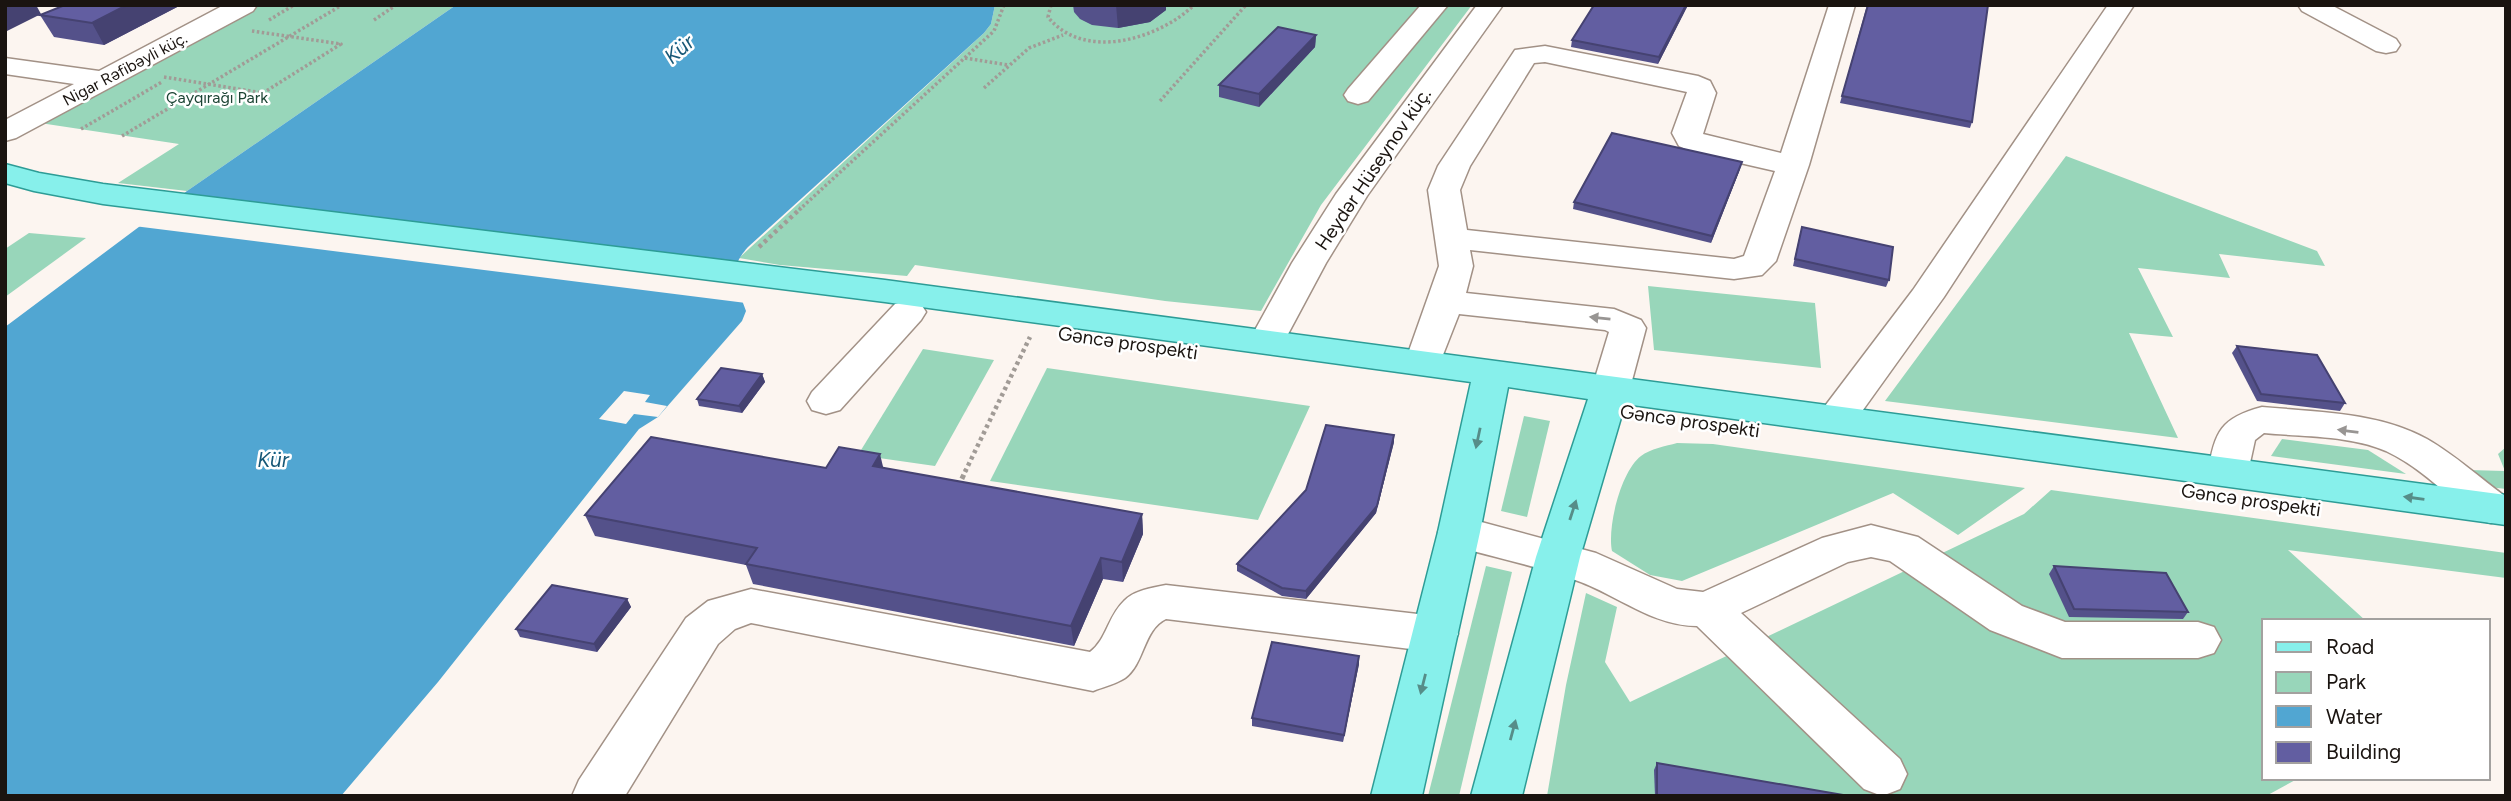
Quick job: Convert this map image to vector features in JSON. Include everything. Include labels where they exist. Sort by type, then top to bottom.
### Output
[{"type":"main road","points":[[5,173],[93,200]]},
{"type":"main road","points":[[5,203],[93,200],[889,304]]},
{"type":"main road","name":"Gəncə prospekti","points":[[889,304],[1267,341],[1424,362],[1490,382]]},
{"type":"main road","name":"Gəncə prospekti","points":[[889,304],[1034,330],[1490,382],[2501,518]]},
{"type":"main road","points":[[1396,796],[1459,532],[1490,382]]},
{"type":"main road","name":"Gəncə prospekti","points":[[1608,398],[1836,419],[2228,472],[2501,518]]},
{"type":"main road","points":[[1496,796],[1558,558],[1608,398]]},
{"type":"street","points":[[1358,95],[1435,5]]},
{"type":"street","points":[[1452,238],[1734,269],[1750,268],[1759,261],[1793,165],[1842,5]]},
{"type":"street","points":[[1836,419],[1926,296],[2121,5]]},
{"type":"street","points":[[2311,5],[2386,45]]},
{"type":"street","name":"Heydər Hüseynov küç.","points":[[1267,341],[1309,262],[1352,194],[1483,7]]},
{"type":"street","name":"Nigar Rəfibəyli küç.","points":[[5,132],[106,80],[247,18]]},
{"type":"street","points":[[1424,362],[1456,265],[1444,190],[1454,166],[1525,56],[1533,53],[1688,82],[1700,87],[1702,93],[1687,133],[1690,140],[1703,146],[1793,165]]},
{"type":"street","points":[[5,66],[106,80]]},
{"type":"street","points":[[1446,302],[1623,323],[1628,328],[1608,398]]},
{"type":"street","points":[[826,401],[889,304]]},
{"type":"street","points":[[2228,472],[2235,436],[2247,423],[2262,420],[2381,435],[2402,443],[2429,460],[2501,518]]},
{"type":"street","points":[[1459,532],[1601,572],[1665,604],[1686,610],[1708,609],[1837,549],[1871,541],[1903,548],[2006,618],[2062,640],[2199,640]]},
{"type":"street","points":[[597,796],[702,631],[730,609],[751,606],[1093,672],[1108,667],[1120,656],[1137,614],[1150,604],[1166,602],[1435,634]]},
{"type":"street","points":[[1708,609],[1882,774]]},
{"type":"path","points":[[122,136],[342,5]]},
{"type":"path","points":[[374,20],[396,5]]},
{"type":"path","points":[[759,247],[994,31],[1004,5]]},
{"type":"path","points":[[1051,5],[1048,17],[1053,27],[1063,35]]},
{"type":"path","points":[[984,88],[1029,48],[1063,35],[1099,40],[1150,34],[1180,19],[1194,5]]},
{"type":"path","points":[[1160,101],[1246,5]]},
{"type":"path","points":[[157,76],[263,93],[341,44],[290,36],[247,18]]},
{"type":"path","points":[[964,58],[1009,66]]},
{"type":"path","points":[[956,490],[1034,330]]},
{"type":"green space","name":"Çayqırağı Park","points":[[259,5],[456,5],[187,191],[118,183],[179,144],[40,123]]},
{"type":"green space","points":[[995,5],[1472,5],[1321,205],[1261,311],[1165,301],[915,265],[907,276],[780,265],[739,258],[984,33],[991,24]]},
{"type":"green space","points":[[2066,156],[2317,251],[2325,266],[2219,254],[2230,278],[2138,268],[2173,337],[2129,333],[2178,438],[1885,401]]},
{"type":"green space","points":[[29,233],[86,238],[5,297],[5,249]]},
{"type":"green space","points":[[1648,286],[1815,303],[1821,368],[1654,350]]},
{"type":"green space","points":[[923,349],[994,360],[935,466],[858,455]]},
{"type":"green space","points":[[1047,368],[1310,406],[1258,520],[990,481]]},
{"type":"green space","points":[[1524,416],[1550,421],[1527,517],[1501,511]]},
{"type":"green space","points":[[2282,439],[2368,450],[2406,474],[2271,456]]},
{"type":"green space","points":[[1677,443],[1713,444],[2025,488],[1958,535],[1893,493],[1682,581],[1650,575],[1612,551],[1611,541],[1617,500],[1634,463],[1649,451]]},
{"type":"green space","points":[[2506,447],[2506,489],[2489,487],[2468,470],[2505,471],[2498,454]]},
{"type":"green space","points":[[2051,490],[2506,553],[2506,578],[2288,550],[2364,619],[2262,619],[2262,780],[2295,780],[2266,796],[1547,796],[1566,685],[1586,593],[1617,607],[1605,662],[1630,702],[2024,514]]},
{"type":"green space","points":[[1486,566],[1512,572],[1459,796],[1428,796]]},
{"type":"water","name":"Kür","points":[[456,5],[995,5],[991,24],[984,33],[748,247],[735,271],[736,285],[746,311],[742,321],[658,417],[639,429],[438,682],[341,796],[5,796],[5,327],[187,191]]},
{"type":"pier","points":[[175,195],[737,276],[746,303],[134,226]]},
{"type":"pier","points":[[624,391],[650,395],[645,402],[667,406],[658,417],[634,414],[626,424],[599,419]]},
{"type":"building","points":[[65,5],[127,5],[92,23],[40,15]]},
{"type":"building","points":[[1594,5],[1686,5],[1659,57],[1572,40]]},
{"type":"building","points":[[1868,5],[1988,5],[1972,122],[1842,96]]},
{"type":"building","points":[[1278,27],[1316,35],[1259,94],[1219,85]]},
{"type":"building","points":[[1612,133],[1742,162],[1712,236],[1574,202]]},
{"type":"building","points":[[1802,227],[1893,247],[1889,280],[1795,259]]},
{"type":"building","points":[[2237,346],[2317,355],[2345,403],[2261,394]]},
{"type":"building","points":[[721,368],[762,374],[739,406],[697,399]]},
{"type":"building","points":[[1326,425],[1394,435],[1377,506],[1306,591],[1282,588],[1237,564],[1306,490]]},
{"type":"building","points":[[651,437],[826,468],[839,447],[880,454],[873,466],[1142,514],[1122,562],[1101,558],[1071,626],[746,564],[757,548],[585,515]]},
{"type":"building","points":[[2054,566],[2166,573],[2188,612],[2074,609]]},
{"type":"building","points":[[552,585],[627,599],[594,644],[516,629]]},
{"type":"building","points":[[1272,642],[1359,656],[1344,735],[1252,718]]},
{"type":"building","points":[[1657,763],[1849,796],[1657,796]]}]
